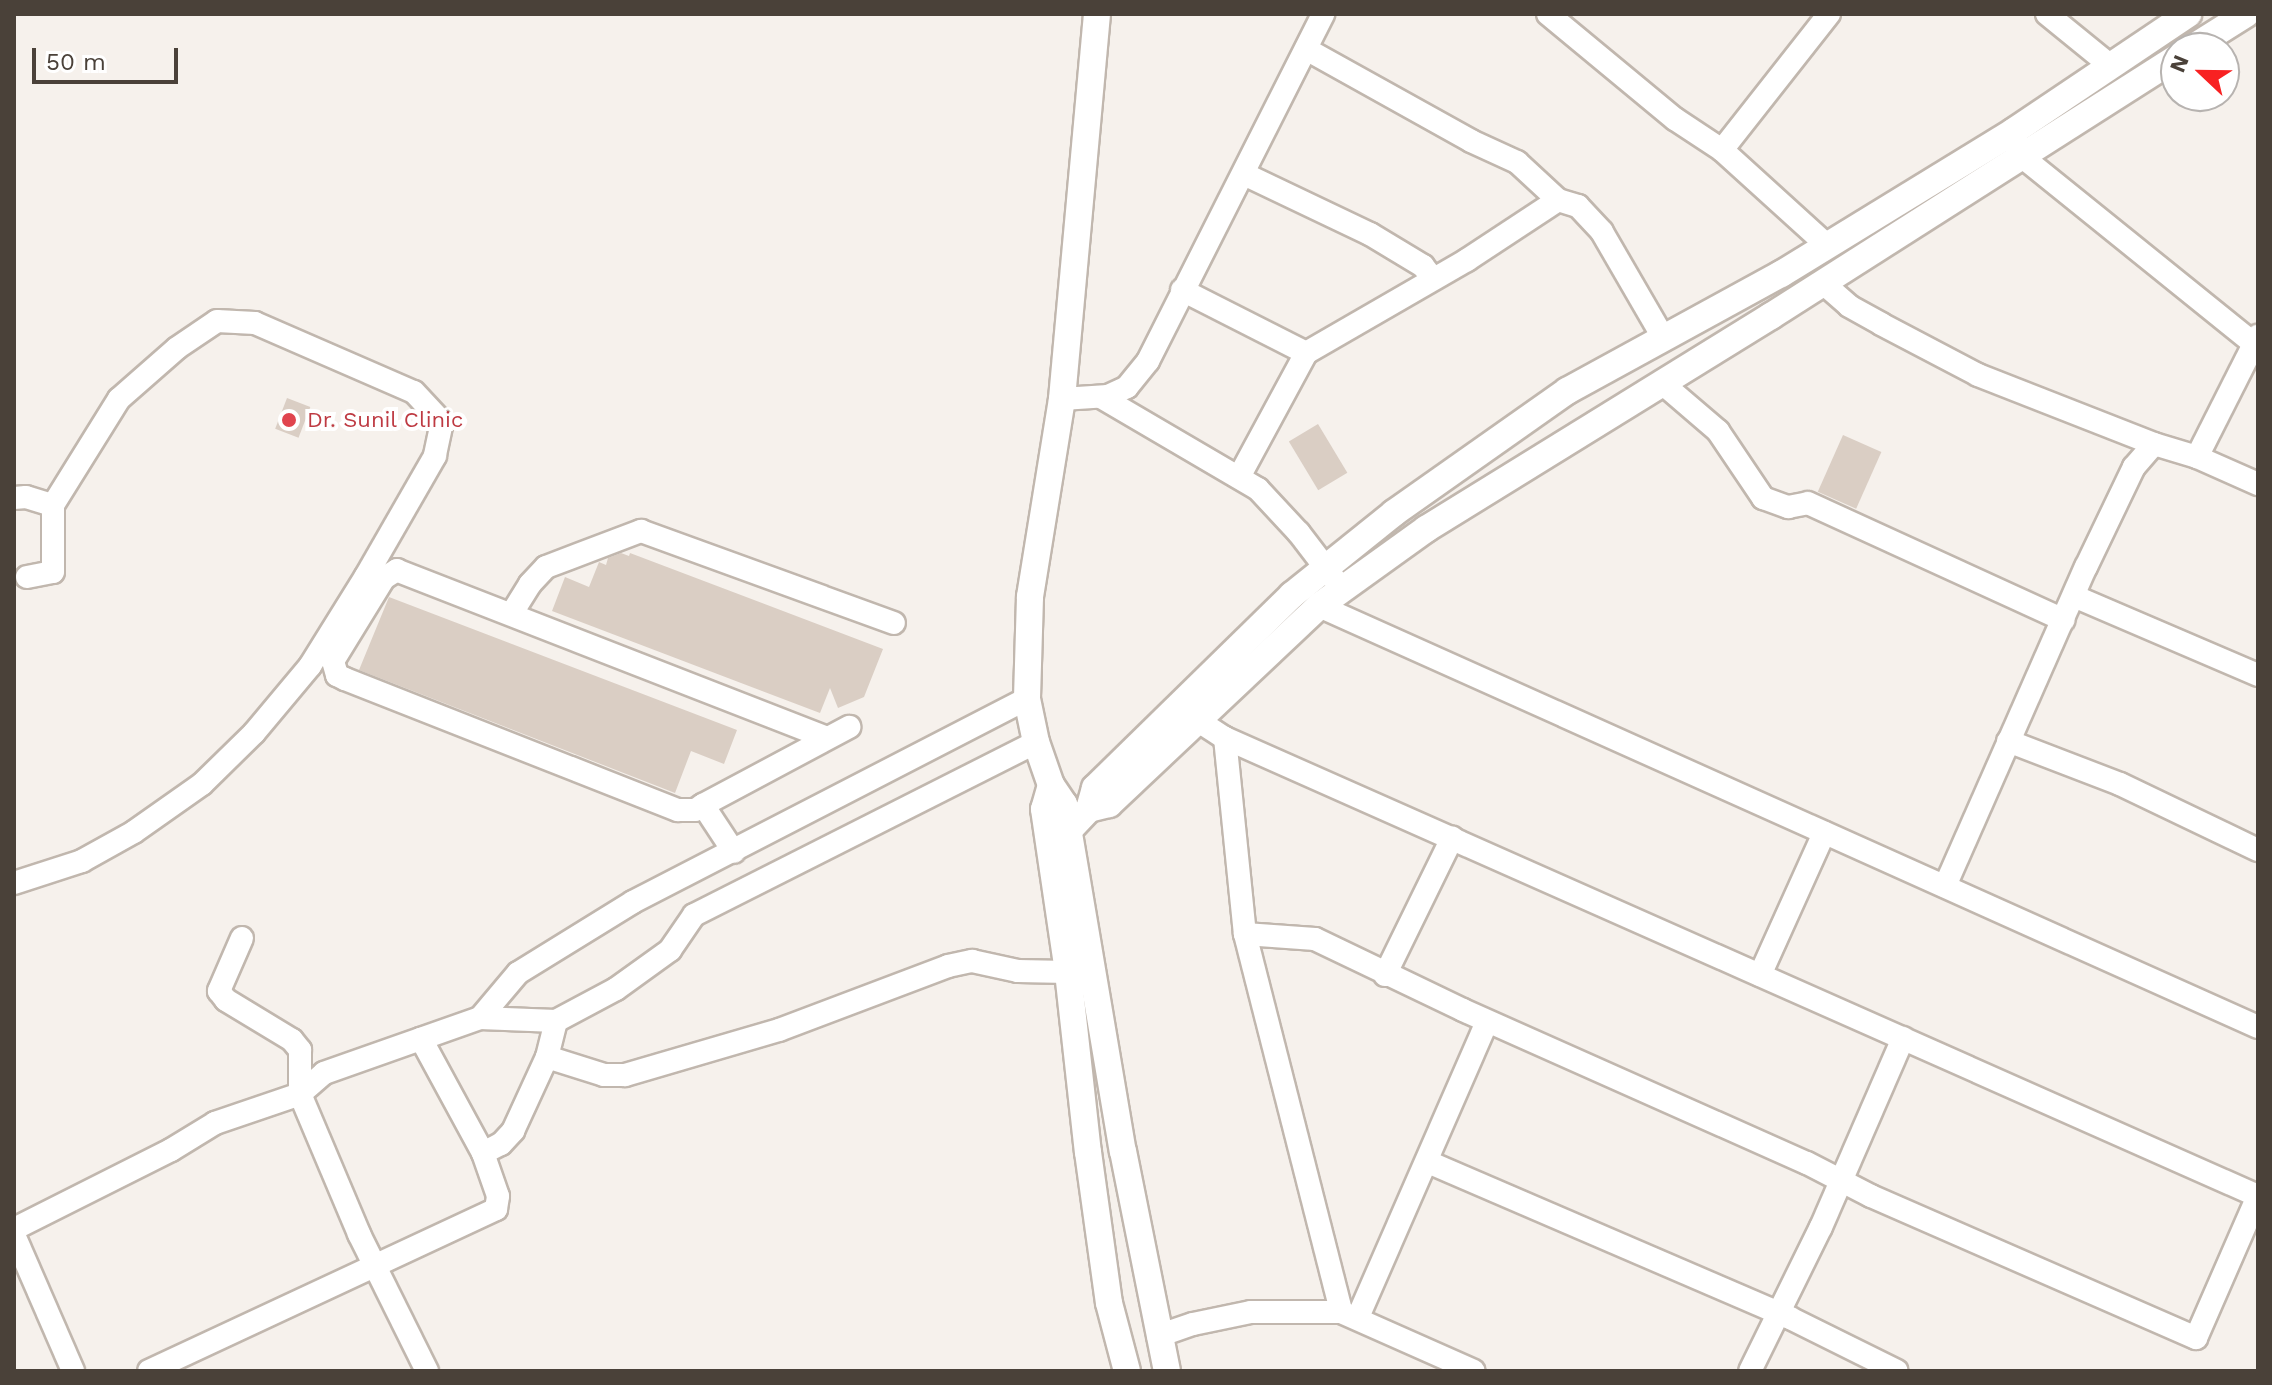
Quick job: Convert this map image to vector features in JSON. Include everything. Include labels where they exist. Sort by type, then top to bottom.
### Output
[{"type":"street","points":[[1097,14],[1062,399],[1030,597],[1027,699],[1036,742],[1051,785],[1044,809],[1059,841],[1167,1371]]},
{"type":"street","points":[[1062,399],[1101,397],[1127,387],[1148,361],[1323,14]]},
{"type":"street","points":[[1548,14],[1675,119],[1722,150],[1828,246]]},
{"type":"street","points":[[2047,14],[2111,66]]},
{"type":"street","points":[[1127,1371],[1109,1303],[1068,972],[1059,841],[1089,809],[1095,788],[1292,595],[1333,578],[1438,521],[1823,283],[2017,143],[2111,66],[2188,14]]},
{"type":"street","points":[[2217,32],[2246,14]]},
{"type":"street","points":[[1722,150],[1820,17]]},
{"type":"street","points":[[1306,49],[1471,141],[1517,162],[1558,200],[1578,206],[1602,232],[1664,339]]},
{"type":"street","points":[[1089,809],[1109,804],[1319,606],[1333,578],[1394,513],[1567,391],[2160,67]]},
{"type":"street","points":[[2017,143],[2256,340],[2197,457]]},
{"type":"street","points":[[1244,174],[1370,234],[1423,266],[1433,279]]},
{"type":"street","points":[[1239,477],[1306,353],[1433,279],[1558,200]]},
{"type":"street","points":[[1823,283],[1849,306],[1978,375],[2154,444],[2197,457],[2258,484]]},
{"type":"street","points":[[1182,290],[1306,353]]},
{"type":"street","points":[[14,883],[82,861],[134,832],[202,784],[254,733],[310,666],[366,576],[435,456],[442,422],[414,392],[255,323],[217,321],[177,348],[119,399],[53,505],[53,572],[27,577]]},
{"type":"street","points":[[1662,383],[1718,431],[1763,498],[1788,507],[1808,503],[2064,620]]},
{"type":"street","points":[[1101,397],[1258,489],[1333,578]]},
{"type":"street","points":[[1945,886],[2113,508],[2134,467],[2154,444]]},
{"type":"street","points":[[14,498],[26,497],[53,505]]},
{"type":"street","points":[[512,613],[530,584],[546,567],[641,531],[894,623]]},
{"type":"street","points":[[827,738],[407,573],[389,572],[338,649],[332,668],[345,679],[678,810],[688,811],[703,805],[849,727]]},
{"type":"street","points":[[2076,597],[2258,675]]},
{"type":"street","points":[[1319,606],[2258,1027]]},
{"type":"street","points":[[480,1018],[518,973],[633,902],[1027,699]]},
{"type":"street","points":[[1197,720],[1225,738],[2258,1196],[2196,1338],[1839,1180],[1623,1079],[1487,1022],[1315,939],[1245,934]]},
{"type":"street","points":[[1225,738],[1245,934],[1350,1315]]},
{"type":"street","points":[[2008,741],[2120,784],[2258,850]]},
{"type":"street","points":[[73,1371],[14,1232],[171,1150],[215,1123],[300,1094],[324,1073],[480,1018],[556,1021],[616,989],[670,950],[694,915],[1036,742]]},
{"type":"street","points":[[703,805],[734,852]]},
{"type":"street","points":[[1760,975],[1824,833]]},
{"type":"street","points":[[1385,975],[1452,838]]},
{"type":"street","points":[[676,882],[694,915]]},
{"type":"street","points":[[242,938],[219,991],[226,1000],[297,1045],[302,1060],[300,1094],[427,1371]]},
{"type":"street","points":[[547,1057],[604,1075],[640,1073],[789,1026],[948,966],[972,961],[1018,971],[1068,972]]},
{"type":"street","points":[[483,1153],[501,1144],[513,1131],[547,1057],[556,1021]]},
{"type":"street","points":[[1350,1315],[1428,1162],[1487,1022]]},
{"type":"street","points":[[1750,1371],[1903,1038]]},
{"type":"street","points":[[149,1371],[496,1209],[498,1196],[483,1153],[421,1039]]},
{"type":"street","points":[[1428,1162],[1778,1313],[1856,1362],[1897,1371]]},
{"type":"street","points":[[1158,1336],[1193,1324],[1251,1312],[1350,1315],[1474,1371]]},
{"type":"building","points":[[287,398],[310,407],[299,438],[275,429]]},
{"type":"building","points":[[1318,424],[1347,473],[1318,490],[1289,442]]},
{"type":"building","points":[[1843,435],[1881,452],[1856,509],[1818,492]]},
{"type":"building","points":[[621,553],[629,556],[630,553],[883,649],[864,697],[838,708],[830,688],[820,713],[552,611],[565,577],[589,587],[599,562],[606,565],[608,558]]},
{"type":"building","points":[[389,597],[737,730],[724,764],[691,751],[675,793],[359,670]]},
{"type":"place","name":"Dr. Sunil Clinic","points":[[289,420]]}]
